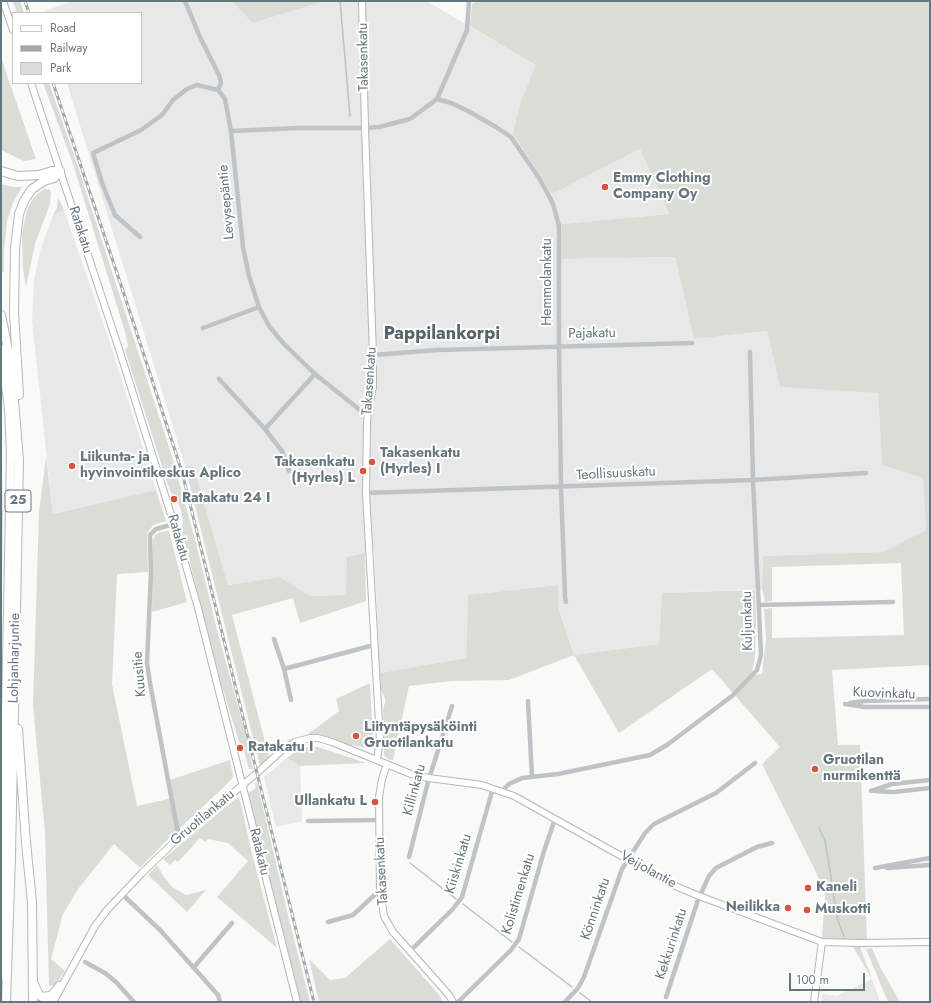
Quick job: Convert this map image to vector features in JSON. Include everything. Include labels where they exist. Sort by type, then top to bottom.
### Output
[{"type":"highway","points":[[1,171],[18,176],[39,175],[52,171],[60,171]]},
{"type":"highway","points":[[18,439],[21,422],[14,313],[15,249],[19,214],[24,201],[32,189],[54,178],[60,171]]},
{"type":"highway","name":"Lohjanharjuntie","points":[[1,315],[11,364],[19,461],[1,975]]},
{"type":"highway","name":"Lohjanharjuntie","points":[[1,349],[9,410],[11,453],[11,848],[6,1002]]},
{"type":"highway","points":[[1,733],[10,689]]},
{"type":"highway","points":[[10,689],[32,902],[33,1002]]},
{"type":"highway","points":[[33,977],[36,990],[39,995],[49,1000]]},
{"type":"street","points":[[3,1],[12,27]]},
{"type":"street","points":[[140,237],[115,215],[102,183],[93,153],[141,130],[162,115],[173,100],[187,89],[197,85],[218,90],[221,83],[219,75],[200,37],[185,1]]},
{"type":"street","name":"Takasenkatu","points":[[362,1],[373,354],[373,387],[368,410],[366,494],[380,741],[377,760]]},
{"type":"street","points":[[231,131],[297,128],[365,128],[392,125],[410,119],[437,99],[467,30],[469,1]]},
{"type":"street","name":"Ratakatu","points":[[31,84],[115,335],[174,524],[198,608],[297,1002]]},
{"type":"street","name":"Levysepäntie","points":[[218,90],[225,99],[231,131],[243,247],[249,276],[259,307],[269,326],[284,344],[315,374],[360,410],[368,410]]},
{"type":"street","name":"Hemmolankatu","points":[[437,99],[451,103],[496,127],[511,137],[539,178],[553,204],[559,226],[558,346],[561,487],[566,602]]},
{"type":"street","points":[[203,328],[259,307]]},
{"type":"street","name":"Pajakatu","points":[[373,354],[438,350],[692,343]]},
{"type":"street","name":"Kuljunkatu","points":[[502,791],[514,780],[558,774],[650,755],[667,745],[732,696],[757,670],[761,655],[753,480],[750,352]]},
{"type":"street","points":[[266,429],[315,374]]},
{"type":"street","points":[[218,379],[266,429],[282,451],[288,471]]},
{"type":"street","name":"Teollisuuskatu","points":[[366,494],[753,480],[866,474]]},
{"type":"street","name":"Kuusitie","points":[[174,524],[156,529],[150,535],[151,573],[147,663],[177,828],[181,836]]},
{"type":"street","points":[[759,605],[893,602]]},
{"type":"street","points":[[274,639],[284,669],[291,700]]},
{"type":"street","points":[[284,669],[374,645]]},
{"type":"street","name":"Kuovinkatu","points":[[930,699],[865,701],[845,704],[865,707],[930,707]]},
{"type":"street","points":[[528,701],[532,777]]},
{"type":"street","name":"Killinkatu","points":[[409,857],[429,778],[452,706]]},
{"type":"street","name":"Gruotilankatu","points":[[49,1000],[70,971],[95,926],[122,894],[181,836],[257,773],[282,750],[303,739],[318,738],[377,760]]},
{"type":"street","name":"Veijolantie","points":[[377,760],[411,774],[482,785],[502,791],[555,818],[659,878],[699,896],[822,942],[930,942]]},
{"type":"street","name":"Könninkatu","points":[[565,1002],[578,988],[584,977],[622,869],[649,828],[716,793],[755,763]]},
{"type":"street","name":"Takasenkatu","points":[[387,764],[382,779],[379,797],[380,890],[384,916],[393,932],[449,995],[453,1002]]},
{"type":"street","points":[[930,780],[892,784],[871,791],[894,792],[930,788]]},
{"type":"street","name":"Kiiskinkatu","points":[[410,951],[452,910],[462,898],[493,788]]},
{"type":"street","name":"Kolistimenkatu","points":[[458,1002],[511,950],[519,939],[555,818]]},
{"type":"street","points":[[308,821],[380,820]]},
{"type":"street","name":"Kekkurinkatu","points":[[666,997],[699,896],[709,876],[716,868],[757,847],[772,843]]},
{"type":"street","points":[[930,858],[875,868],[905,868],[930,865]]},
{"type":"street","points":[[328,922],[353,915],[380,890]]},
{"type":"street","points":[[122,894],[156,926],[218,995],[220,1002]]},
{"type":"street","points":[[194,968],[232,923]]},
{"type":"street","points":[[814,1002],[822,942]]},
{"type":"street","points":[[85,962],[105,973],[116,982],[134,1002]]},
{"type":"shaded area","points":[[72,1],[231,1],[253,23],[325,1],[426,1],[537,65],[521,101],[552,194],[640,149],[669,214],[562,224],[562,259],[675,257],[694,339],[767,331],[780,387],[878,392],[882,465],[923,478],[926,530],[883,552],[763,556],[762,589],[662,593],[659,644],[574,655],[559,610],[557,585],[468,595],[466,658],[380,673],[374,551],[347,557],[347,595],[310,596],[280,577],[228,585],[193,465],[185,466],[67,84],[142,84],[142,12],[45,11]]},
{"type":"shaded area","points":[[64,210],[111,346],[156,490],[53,514],[32,321],[34,280],[41,248],[53,215]]},
{"type":"shaded area","points":[[287,758],[300,766],[302,821],[276,827],[264,777]]},
{"type":"shaded area","points":[[872,979],[880,1002],[822,1002],[822,994],[837,996]]},
{"type":"green space","points":[[13,1],[20,1],[24,12],[17,12]]},
{"type":"green space","points":[[231,1],[325,1],[253,23]]},
{"type":"green space","points":[[478,1],[930,1],[930,665],[832,670],[838,745],[860,745],[867,940],[822,938],[825,895],[816,872],[762,764],[780,747],[712,669],[619,733],[574,655],[659,644],[662,593],[755,590],[755,659],[752,675],[762,674],[766,640],[764,609],[772,608],[772,638],[904,635],[901,563],[772,567],[772,601],[765,602],[762,589],[763,556],[883,552],[926,530],[923,478],[882,465],[878,393],[780,387],[767,331],[694,339],[675,257],[562,259],[562,224],[669,214],[640,149],[552,194],[513,133],[521,101],[536,65],[470,26],[472,4]]},
{"type":"green space","points":[[1,57],[36,159],[24,161],[1,150]]},
{"type":"green space","points":[[43,84],[49,84],[75,158],[171,453],[246,735],[253,769],[249,769],[243,748],[240,745],[221,683],[182,531],[183,522],[181,510],[177,500],[170,491],[125,350],[128,346],[126,335],[73,164]]},
{"type":"green space","points":[[1,184],[13,187],[22,187],[13,203],[7,221],[4,271],[1,273]]},
{"type":"green space","points":[[44,189],[49,189],[51,193],[50,204],[35,244],[26,287],[23,269],[22,234],[27,210],[34,197]]},
{"type":"green space","points":[[58,197],[64,210],[53,215],[57,208]]},
{"type":"green space","points":[[1,442],[3,516],[1,635]]},
{"type":"green space","points":[[46,457],[53,514],[156,490],[166,521],[153,525],[147,534],[148,572],[117,574],[112,684],[137,806],[173,798],[170,780],[230,760],[233,777],[140,868],[114,844],[78,889],[63,914],[51,959],[65,971],[55,985],[49,986],[45,833],[33,705],[39,512]]},
{"type":"green space","points":[[193,465],[228,585],[280,577],[310,596],[346,595],[347,557],[365,553],[366,601],[300,623],[293,598],[232,615],[269,757],[260,766],[185,466]]},
{"type":"green space","points":[[169,531],[187,602],[152,612],[153,541],[155,535],[160,532]]},
{"type":"green space","points":[[558,585],[559,610],[574,655],[509,680],[451,681],[409,686],[393,760],[388,759],[384,755],[383,709],[385,698],[381,690],[380,673],[466,658],[468,595]]},
{"type":"green space","points":[[370,683],[372,745],[366,748],[348,745],[320,734],[308,734],[339,711],[336,699]]},
{"type":"green space","points":[[311,746],[366,763],[300,766],[287,758],[296,751]]},
{"type":"green space","points":[[257,782],[310,1002],[301,1002],[248,793],[256,788],[255,783]]},
{"type":"green space","points":[[237,798],[239,799],[241,805],[253,858],[277,948],[217,897],[248,861],[228,843],[208,839],[205,842],[200,838],[178,862],[175,860],[170,865],[163,859]]},
{"type":"green space","points":[[157,865],[172,887],[186,895],[206,890],[187,912],[148,875]]},
{"type":"green space","points":[[390,939],[440,996],[443,1002],[319,1002],[309,959],[330,980],[345,978]]},
{"type":"green space","points":[[853,947],[860,947],[872,979]]},
{"type":"green space","points":[[872,948],[880,967],[900,1002],[888,1002],[866,949]]},
{"type":"waterway","points":[[340,1],[350,116]]},
{"type":"waterway","points":[[819,828],[825,841],[837,918],[844,936]]},
{"type":"waterway","points":[[410,863],[456,899]]},
{"type":"waterway","points":[[463,904],[512,942]]},
{"type":"waterway","points":[[519,947],[572,987]]},
{"type":"waterway","points":[[580,993],[592,1002]]},
{"type":"railway","points":[[25,1],[29,12]]},
{"type":"railway","points":[[53,84],[182,472],[314,1002]]},
{"type":"place","name":"Emmy Clothing Company Oy","points":[[605,187]]},
{"type":"place","name":"Takasenkatu (Hyrles) I","points":[[372,462]]},
{"type":"place","name":"Liikunta- ja hyvinvointikeskus Aplico","points":[[72,466]]},
{"type":"place","name":"Takasenkatu (Hyrles) L","points":[[363,471]]},
{"type":"place","name":"Ratakatu 24 I","points":[[174,499]]},
{"type":"place","name":"Liityntäpysäköinti Gruotilankatu","points":[[356,736]]},
{"type":"place","name":"Ratakatu I","points":[[240,748]]},
{"type":"place","name":"Gruotilan nurmikenttä","points":[[815,769]]},
{"type":"place","name":"Ullankatu L","points":[[375,802]]},
{"type":"place","name":"Kaneli","points":[[808,888]]},
{"type":"place","name":"Neilikka","points":[[788,908]]},
{"type":"place","name":"Muskotti","points":[[807,910]]},
{"type":"district","name":"Pappilankorpi","points":[[442,335]]}]
